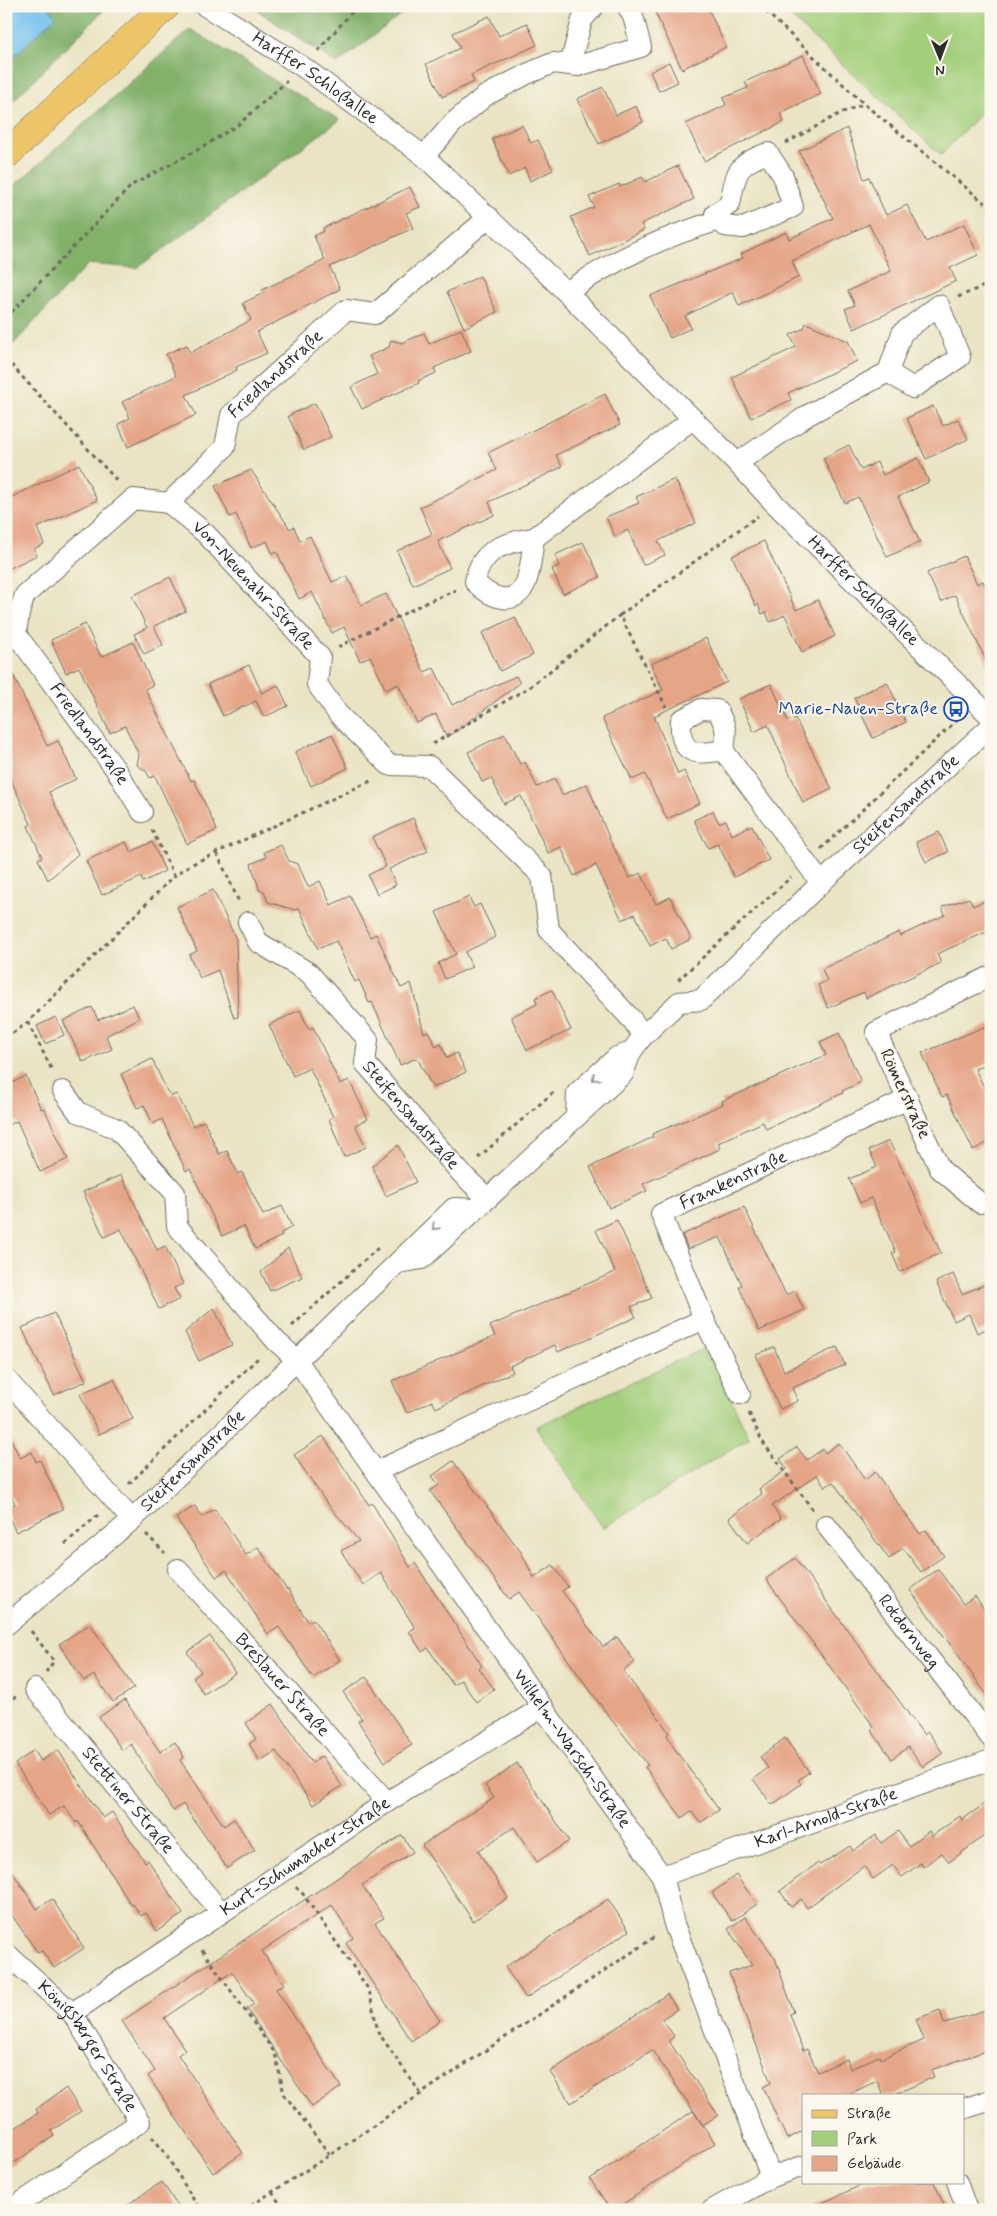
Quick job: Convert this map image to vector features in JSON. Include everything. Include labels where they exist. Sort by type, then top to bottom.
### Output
[{"type":"main road","points":[[6,155],[166,6]]},
{"type":"street","name":"Harffer Schloßallee","points":[[205,6],[303,67],[424,156],[566,292],[693,418],[773,502],[991,717]]},
{"type":"street","points":[[578,66],[572,58],[582,20],[594,6]]},
{"type":"street","points":[[424,156],[453,123],[486,96],[527,74],[553,63],[578,66],[641,47],[633,16],[627,6]]},
{"type":"street","points":[[768,153],[783,176],[793,207],[743,228],[725,226],[720,220],[715,214],[730,204],[735,176],[747,160],[768,153]]},
{"type":"street","name":"Friedlandstraße","points":[[169,503],[225,447],[231,415],[346,310],[375,314],[489,218]]},
{"type":"street","points":[[566,292],[600,269],[674,234],[720,220]]},
{"type":"street","points":[[737,463],[808,415],[888,372],[902,333],[939,305],[960,357],[913,388],[888,372]]},
{"type":"street","points":[[534,538],[526,583],[518,593],[508,598],[497,599],[485,592],[475,582],[477,570],[490,552],[510,542],[534,538],[693,418]]},
{"type":"street","points":[[133,498],[169,503]]},
{"type":"street","name":"Friedlandstraße","points":[[133,498],[25,595],[11,638],[116,770],[142,812]]},
{"type":"street","name":"Von-Neuenahr-Straße","points":[[169,503],[205,533],[320,657],[316,684],[338,714],[389,764]]},
{"type":"street","name":"Steifensandstraße","points":[[12,1620],[132,1520],[296,1359],[385,1273],[399,1263],[454,1208],[481,1204],[576,1115],[577,1093],[617,1058],[631,1052],[643,1036],[679,1002],[701,1000],[821,883],[991,726]]},
{"type":"street","points":[[723,750],[821,883]]},
{"type":"street","points":[[389,764],[429,766],[542,876],[548,930],[633,1021],[643,1036]]},
{"type":"street","name":"Steifensandstraße","points":[[248,922],[258,942],[309,973],[368,1040],[366,1064],[461,1173],[481,1204]]},
{"type":"street","name":"Römerstraße","points":[[980,1203],[940,1169],[876,1032],[991,976]]},
{"type":"street","points":[[63,1091],[78,1112],[117,1129],[175,1193],[177,1226],[276,1341],[296,1359]]},
{"type":"street","name":"Frankenstraße","points":[[740,1394],[704,1319],[662,1214],[908,1099]]},
{"type":"street","points":[[377,1471],[704,1319]]},
{"type":"street","name":"Wilhelm-Warsch-Straße","points":[[296,1359],[662,1876],[674,1924],[771,2178]]},
{"type":"street","name":"Steifensandstraße","points":[[6,1379],[132,1520]]},
{"type":"street","name":"Rotdornweg","points":[[826,1525],[991,1738]]},
{"type":"street","name":"Breslauer Straße","points":[[178,1569],[387,1802]]},
{"type":"street","name":"Stettiner Straße","points":[[35,1689],[221,1912]]},
{"type":"street","name":"Kurt-Schumacher-Straße","points":[[72,2013],[387,1802],[543,1707]]},
{"type":"street","name":"Karl-Arnold-Straße","points":[[662,1876],[991,1760]]},
{"type":"street","name":"Königsberger Straße","points":[[6,1952],[72,2013],[140,2122],[13,2208]]},
{"type":"street","points":[[964,2109],[991,2100]]},
{"type":"street","points":[[712,2210],[771,2178],[802,2166]]},
{"type":"street","points":[[958,2184],[967,2210]]},
{"type":"path","points":[[6,318],[132,185],[201,148],[239,124],[303,67],[357,6]]},
{"type":"path","points":[[760,6],[864,104],[991,208]]},
{"type":"path","points":[[768,153],[841,113],[864,104]]},
{"type":"path","points":[[939,305],[991,283]]},
{"type":"path","points":[[6,359],[133,498]]},
{"type":"path","points":[[429,746],[531,686],[620,615],[750,524],[773,502]]},
{"type":"path","points":[[320,657],[425,603],[475,582]]},
{"type":"path","points":[[620,615],[669,713]]},
{"type":"path","points":[[676,982],[806,864],[975,702]]},
{"type":"path","points":[[6,1038],[28,1022],[174,876],[190,865],[378,777],[389,764]]},
{"type":"path","points":[[142,812],[174,876]]},
{"type":"path","points":[[217,853],[248,922]]},
{"type":"path","points":[[28,1022],[63,1091]]},
{"type":"path","points":[[461,1173],[558,1088]]},
{"type":"path","points":[[63,1546],[113,1500],[276,1341],[383,1244]]},
{"type":"path","points":[[740,1394],[762,1441],[826,1525]]},
{"type":"path","points":[[132,1520],[178,1569]]},
{"type":"path","points":[[12,1620],[54,1661],[35,1689]]},
{"type":"path","points":[[281,1874],[303,1894],[369,1990],[378,2032],[421,2094]]},
{"type":"path","points":[[244,2210],[330,2155],[674,1924]]},
{"type":"path","points":[[192,1934],[274,2053],[284,2094],[330,2155]]},
{"type":"path","points":[[140,2122],[163,2150],[200,2210]]},
{"type":"path","points":[[272,2192],[284,2210]]},
{"type":"green space","points":[[6,6],[108,6],[6,108]]},
{"type":"green space","points":[[251,6],[412,6],[337,64]]},
{"type":"green space","points":[[779,6],[991,6],[991,102],[941,155]]},
{"type":"green space","points":[[190,29],[340,120],[137,268],[88,264],[6,352],[6,193]]},
{"type":"green space","points":[[707,1347],[749,1438],[603,1528],[536,1427]]},
{"type":"water","points":[[6,6],[47,6],[56,16],[6,64]]},
{"type":"building","points":[[652,6],[707,6],[726,47],[682,69]]},
{"type":"building","points":[[489,16],[499,36],[527,23],[537,45],[471,75],[474,82],[442,97],[426,64],[460,48],[453,33]]},
{"type":"building","points":[[803,55],[821,94],[780,113],[784,122],[704,161],[686,124],[726,105],[723,98],[748,88],[745,82]]},
{"type":"building","points":[[669,62],[678,82],[659,91],[650,72]]},
{"type":"building","points":[[603,87],[616,115],[636,106],[643,122],[599,144],[577,99]]},
{"type":"building","points":[[522,125],[531,143],[538,140],[553,170],[530,181],[525,168],[509,176],[492,139]]},
{"type":"building","points":[[847,128],[864,179],[869,177],[886,215],[907,205],[926,242],[964,224],[978,255],[950,268],[956,281],[854,329],[845,309],[855,305],[848,291],[891,271],[869,224],[792,261],[799,277],[739,306],[733,292],[685,316],[691,328],[670,338],[650,296],[743,258],[741,254],[786,232],[789,239],[833,218],[799,151]]},
{"type":"building","points":[[678,166],[694,199],[641,224],[644,230],[590,256],[571,217],[594,207],[589,197],[619,184],[620,187],[642,177],[645,182]]},
{"type":"building","points":[[410,187],[420,207],[406,213],[413,228],[330,267],[340,289],[257,332],[267,353],[236,367],[237,370],[186,395],[196,415],[128,447],[118,424],[130,418],[122,402],[176,376],[166,354],[187,345],[190,353],[251,320],[243,303],[264,293],[262,290],[325,260],[314,236],[324,231],[323,228]]},
{"type":"building","points":[[480,276],[497,312],[464,328],[447,292]]},
{"type":"building","points":[[806,323],[848,341],[857,361],[788,393],[791,400],[751,418],[732,377],[796,347],[790,335],[804,328]]},
{"type":"building","points":[[461,329],[471,351],[434,368],[436,373],[418,381],[419,383],[362,409],[351,387],[377,374],[369,356],[389,347],[391,340],[402,343],[424,333],[429,344]]},
{"type":"building","points":[[605,394],[620,425],[556,455],[562,467],[489,502],[494,515],[438,541],[450,568],[413,585],[397,551],[432,534],[420,507],[497,470],[488,453]]},
{"type":"building","points":[[315,403],[331,437],[304,450],[288,416]]},
{"type":"building","points":[[933,406],[943,426],[958,419],[968,439],[926,459],[907,418]]},
{"type":"building","points":[[849,445],[861,470],[877,462],[883,475],[918,458],[929,482],[898,497],[920,542],[887,557],[858,497],[845,503],[823,458]]},
{"type":"building","points":[[79,464],[97,500],[37,528],[44,544],[34,549],[37,555],[6,570],[6,500]]},
{"type":"building","points":[[251,470],[290,529],[294,527],[300,541],[310,536],[332,582],[347,576],[361,605],[386,594],[424,672],[434,668],[452,705],[516,676],[520,683],[447,738],[436,714],[417,723],[398,684],[386,690],[370,656],[360,661],[344,627],[332,633],[312,592],[299,599],[277,552],[273,554],[267,541],[251,548],[236,514],[230,517],[215,486]]},
{"type":"building","points":[[675,479],[696,523],[658,541],[665,555],[643,565],[628,530],[615,537],[606,517],[639,503],[636,497]]},
{"type":"building","points":[[764,541],[796,610],[818,600],[835,636],[802,652],[785,615],[770,622],[766,612],[762,614],[758,604],[756,606],[732,556]]},
{"type":"building","points":[[583,542],[600,577],[563,594],[552,569],[559,566],[555,555]]},
{"type":"building","points":[[964,556],[977,584],[983,581],[991,597],[991,671],[955,595],[941,602],[927,573]]},
{"type":"building","points":[[170,577],[186,611],[154,626],[163,645],[144,654],[134,634],[147,628],[132,596]]},
{"type":"building","points":[[515,617],[533,655],[500,671],[482,633]]},
{"type":"building","points":[[85,624],[101,657],[133,642],[153,685],[145,689],[191,781],[194,780],[217,830],[187,844],[155,776],[150,778],[146,771],[137,765],[139,755],[125,726],[110,733],[79,667],[66,673],[51,640]]},
{"type":"building","points":[[706,638],[727,682],[654,716],[678,774],[684,771],[700,803],[667,819],[645,774],[632,780],[602,718],[663,690],[651,664]]},
{"type":"building","points":[[6,660],[47,746],[58,741],[76,779],[49,792],[78,854],[48,880],[38,859],[42,857],[28,826],[31,824],[6,769]]},
{"type":"building","points":[[249,665],[262,693],[278,685],[288,706],[264,717],[256,701],[223,716],[208,684]]},
{"type":"building","points":[[887,682],[906,722],[873,738],[854,698]]},
{"type":"building","points":[[771,684],[788,721],[795,718],[832,789],[803,803],[768,725],[754,732],[739,699]]},
{"type":"building","points":[[332,734],[348,768],[311,786],[295,752]]},
{"type":"building","points":[[505,734],[520,764],[525,762],[537,787],[555,779],[562,795],[587,784],[610,840],[629,878],[641,873],[656,904],[670,897],[691,939],[671,949],[666,938],[650,946],[635,914],[622,920],[596,865],[574,876],[561,847],[548,853],[521,796],[504,804],[491,778],[482,782],[468,752]]},
{"type":"building","points":[[713,811],[719,823],[726,820],[732,835],[752,825],[769,860],[734,877],[718,844],[708,848],[694,820]]},
{"type":"building","points":[[413,818],[428,851],[389,869],[396,885],[377,894],[368,875],[386,866],[372,837]]},
{"type":"building","points":[[939,832],[948,852],[926,862],[916,842]]},
{"type":"building","points":[[126,842],[131,852],[152,842],[165,871],[143,882],[141,877],[102,895],[86,861]]},
{"type":"building","points":[[281,845],[289,861],[298,864],[308,887],[320,881],[331,905],[350,896],[370,937],[376,934],[401,988],[411,983],[424,1033],[428,1031],[436,1047],[441,1044],[447,1058],[457,1053],[466,1072],[433,1088],[417,1058],[400,1065],[372,1002],[369,1003],[359,980],[355,982],[336,941],[318,949],[299,908],[295,910],[268,902],[264,891],[260,891],[251,864],[266,857],[264,852]]},
{"type":"building","points":[[213,890],[236,939],[238,1017],[234,1018],[218,970],[200,978],[189,955],[197,951],[177,907]]},
{"type":"building","points":[[469,897],[474,907],[480,904],[496,937],[465,952],[472,967],[445,979],[438,963],[456,954],[436,912]]},
{"type":"building","points":[[969,898],[973,906],[991,898],[991,930],[937,954],[941,963],[866,998],[864,992],[828,1008],[818,985],[827,981],[822,969],[899,932],[900,936],[945,915],[942,907]]},
{"type":"building","points":[[552,990],[571,1030],[527,1050],[511,1017],[537,1004],[535,998]]},
{"type":"building","points":[[133,1005],[139,1018],[106,1036],[112,1049],[83,1062],[63,1021],[92,1007],[98,1020]]},
{"type":"building","points":[[300,1010],[309,1029],[313,1027],[340,1084],[349,1080],[368,1119],[355,1125],[366,1147],[344,1157],[329,1119],[333,1117],[310,1068],[293,1076],[269,1025]]},
{"type":"building","points":[[56,1017],[64,1035],[45,1044],[37,1026]]},
{"type":"building","points":[[991,1024],[991,1062],[975,1069],[991,1101],[991,1141],[973,1150],[947,1095],[942,1097],[922,1053]]},
{"type":"building","points":[[839,1033],[861,1082],[842,1091],[843,1093],[766,1129],[763,1122],[718,1143],[720,1149],[643,1184],[647,1191],[609,1208],[590,1167],[653,1137],[652,1134],[701,1114],[723,1104],[722,1101],[826,1055],[820,1042]]},
{"type":"building","points":[[152,1059],[167,1091],[171,1096],[177,1094],[193,1126],[204,1121],[219,1154],[227,1151],[238,1174],[242,1172],[263,1215],[282,1206],[292,1227],[281,1233],[282,1236],[255,1249],[244,1226],[222,1236],[190,1169],[186,1171],[162,1119],[153,1124],[144,1105],[137,1108],[121,1074]]},
{"type":"building","points":[[26,1076],[41,1109],[44,1108],[68,1159],[40,1172],[17,1121],[6,1126],[6,1086]]},
{"type":"building","points":[[889,1141],[941,1253],[900,1272],[892,1253],[896,1252],[871,1198],[860,1203],[849,1179],[877,1167],[869,1150]]},
{"type":"building","points":[[398,1145],[416,1182],[386,1196],[372,1166]]},
{"type":"building","points":[[121,1175],[157,1250],[165,1246],[183,1284],[174,1288],[180,1299],[159,1309],[121,1229],[104,1237],[83,1192]]},
{"type":"building","points":[[744,1207],[786,1295],[795,1291],[804,1310],[759,1331],[739,1287],[742,1285],[720,1237],[688,1249],[682,1235]]},
{"type":"building","points":[[617,1220],[652,1298],[631,1307],[636,1317],[558,1352],[555,1345],[510,1366],[513,1372],[436,1408],[432,1401],[407,1413],[392,1381],[495,1336],[490,1326],[615,1272],[596,1230]]},
{"type":"building","points":[[288,1248],[302,1277],[270,1291],[261,1272]]},
{"type":"building","points":[[953,1274],[962,1294],[991,1282],[991,1327],[977,1333],[969,1314],[954,1321],[936,1282]]},
{"type":"building","points":[[214,1308],[232,1345],[199,1361],[185,1332]]},
{"type":"building","points":[[54,1313],[86,1381],[54,1395],[22,1328]]},
{"type":"building","points":[[774,1347],[784,1371],[837,1347],[845,1365],[792,1388],[798,1401],[780,1409],[756,1355]]},
{"type":"building","points":[[114,1379],[133,1419],[99,1434],[80,1394]]},
{"type":"building","points":[[6,1429],[20,1458],[32,1452],[36,1462],[40,1460],[63,1509],[16,1532],[6,1512],[6,1508],[15,1504],[6,1484]]},
{"type":"building","points":[[323,1436],[369,1505],[372,1503],[410,1567],[415,1563],[482,1666],[479,1668],[494,1689],[476,1702],[461,1680],[453,1685],[428,1648],[422,1652],[409,1631],[415,1628],[381,1573],[363,1585],[341,1551],[359,1541],[326,1502],[294,1455]]},
{"type":"building","points":[[839,1443],[865,1480],[875,1472],[920,1534],[926,1530],[944,1556],[921,1572],[903,1548],[889,1559],[833,1482],[825,1487],[817,1475],[772,1506],[781,1519],[747,1543],[729,1518],[762,1494],[759,1489],[787,1469],[780,1459],[797,1447],[807,1460],[823,1449],[825,1453]]},
{"type":"building","points":[[453,1461],[521,1552],[534,1578],[553,1565],[568,1587],[562,1591],[603,1647],[617,1637],[635,1662],[623,1671],[659,1718],[669,1733],[667,1735],[674,1748],[719,1810],[700,1823],[691,1811],[682,1818],[645,1767],[648,1765],[610,1718],[519,1592],[509,1599],[430,1491],[439,1485],[432,1476]]},
{"type":"building","points":[[195,1506],[202,1517],[215,1509],[246,1555],[258,1547],[288,1589],[308,1622],[313,1619],[340,1660],[313,1678],[279,1627],[268,1634],[226,1570],[216,1577],[176,1518]]},
{"type":"building","points":[[795,1558],[924,1735],[928,1732],[943,1753],[923,1767],[908,1747],[892,1759],[871,1730],[874,1727],[766,1579]]},
{"type":"building","points":[[938,1569],[963,1604],[975,1596],[991,1619],[991,1700],[910,1590]]},
{"type":"building","points":[[90,1624],[134,1688],[113,1702],[94,1675],[84,1681],[59,1644]]},
{"type":"building","points":[[210,1636],[235,1673],[204,1694],[193,1678],[201,1672],[187,1652]]},
{"type":"building","points":[[366,1677],[412,1745],[385,1762],[358,1721],[362,1719],[343,1692]]},
{"type":"building","points":[[125,1700],[160,1752],[175,1742],[184,1757],[180,1760],[224,1826],[234,1819],[255,1850],[227,1868],[183,1804],[173,1811],[131,1744],[122,1750],[99,1717]]},
{"type":"building","points":[[273,1704],[312,1763],[322,1756],[342,1786],[313,1805],[276,1751],[260,1761],[249,1744],[256,1739],[246,1723]]},
{"type":"building","points":[[785,1738],[809,1772],[798,1780],[801,1784],[772,1805],[753,1779],[768,1768],[760,1757]]},
{"type":"building","points":[[34,1750],[41,1761],[58,1750],[103,1818],[112,1812],[145,1862],[148,1860],[183,1914],[157,1931],[146,1913],[141,1916],[133,1904],[131,1905],[78,1821],[76,1823],[64,1806],[49,1815],[15,1764]]},
{"type":"building","points":[[517,1763],[569,1841],[537,1862],[514,1827],[478,1851],[508,1898],[473,1921],[422,1845],[494,1798],[485,1785]]},
{"type":"building","points":[[991,1799],[991,1831],[949,1862],[942,1853],[923,1867],[921,1863],[902,1877],[893,1865],[873,1879],[864,1866],[807,1908],[801,1899],[791,1907],[780,1891],[818,1863],[820,1865],[850,1846],[853,1851],[876,1835],[881,1843],[898,1831],[909,1846],[929,1831],[932,1836],[960,1816],[962,1820]]},
{"type":"building","points":[[402,1835],[413,1852],[362,1885],[384,1918],[375,1923],[440,2021],[411,2041],[346,1943],[353,1938],[332,1905],[262,1951],[284,1984],[276,1989],[341,2087],[312,2107],[247,2009],[254,2004],[232,1972],[164,2018],[185,2050],[178,2055],[243,2153],[213,2173],[148,2076],[155,2071],[122,2021]]},
{"type":"building","points":[[6,1862],[37,1909],[52,1899],[84,1948],[54,1968],[42,1951],[38,1953],[6,1907]]},
{"type":"building","points":[[736,1875],[757,1904],[732,1921],[712,1893]]},
{"type":"building","points":[[608,1899],[629,1931],[526,1998],[505,1967]]},
{"type":"building","points":[[745,1917],[775,1958],[794,2012],[790,2014],[803,2051],[807,2049],[818,2072],[847,2059],[850,2069],[879,2056],[880,2059],[924,2040],[916,2019],[940,2010],[944,2024],[991,2008],[991,2049],[931,2070],[934,2077],[895,2094],[883,2094],[877,2081],[849,2094],[802,2094],[802,2132],[787,2139],[763,2087],[771,2083],[729,1973],[752,1965],[728,1929]]},
{"type":"building","points":[[667,1994],[677,2009],[662,2019],[674,2036],[669,2041],[718,2115],[703,2125],[652,2050],[571,2103],[550,2072]]},
{"type":"building","points":[[66,2088],[81,2111],[51,2131],[54,2136],[6,2168],[6,2134],[38,2113],[36,2109]]},
{"type":"building","points":[[693,2111],[715,2143],[614,2210],[611,2210],[590,2179]]},
{"type":"building","points":[[162,2182],[180,2210],[120,2210],[146,2192]]},
{"type":"building","points":[[864,2184],[935,2184],[946,2210],[807,2210]]},
{"type":"place","name":"Marie-Nauen-Straße","points":[[956,709]]}]
